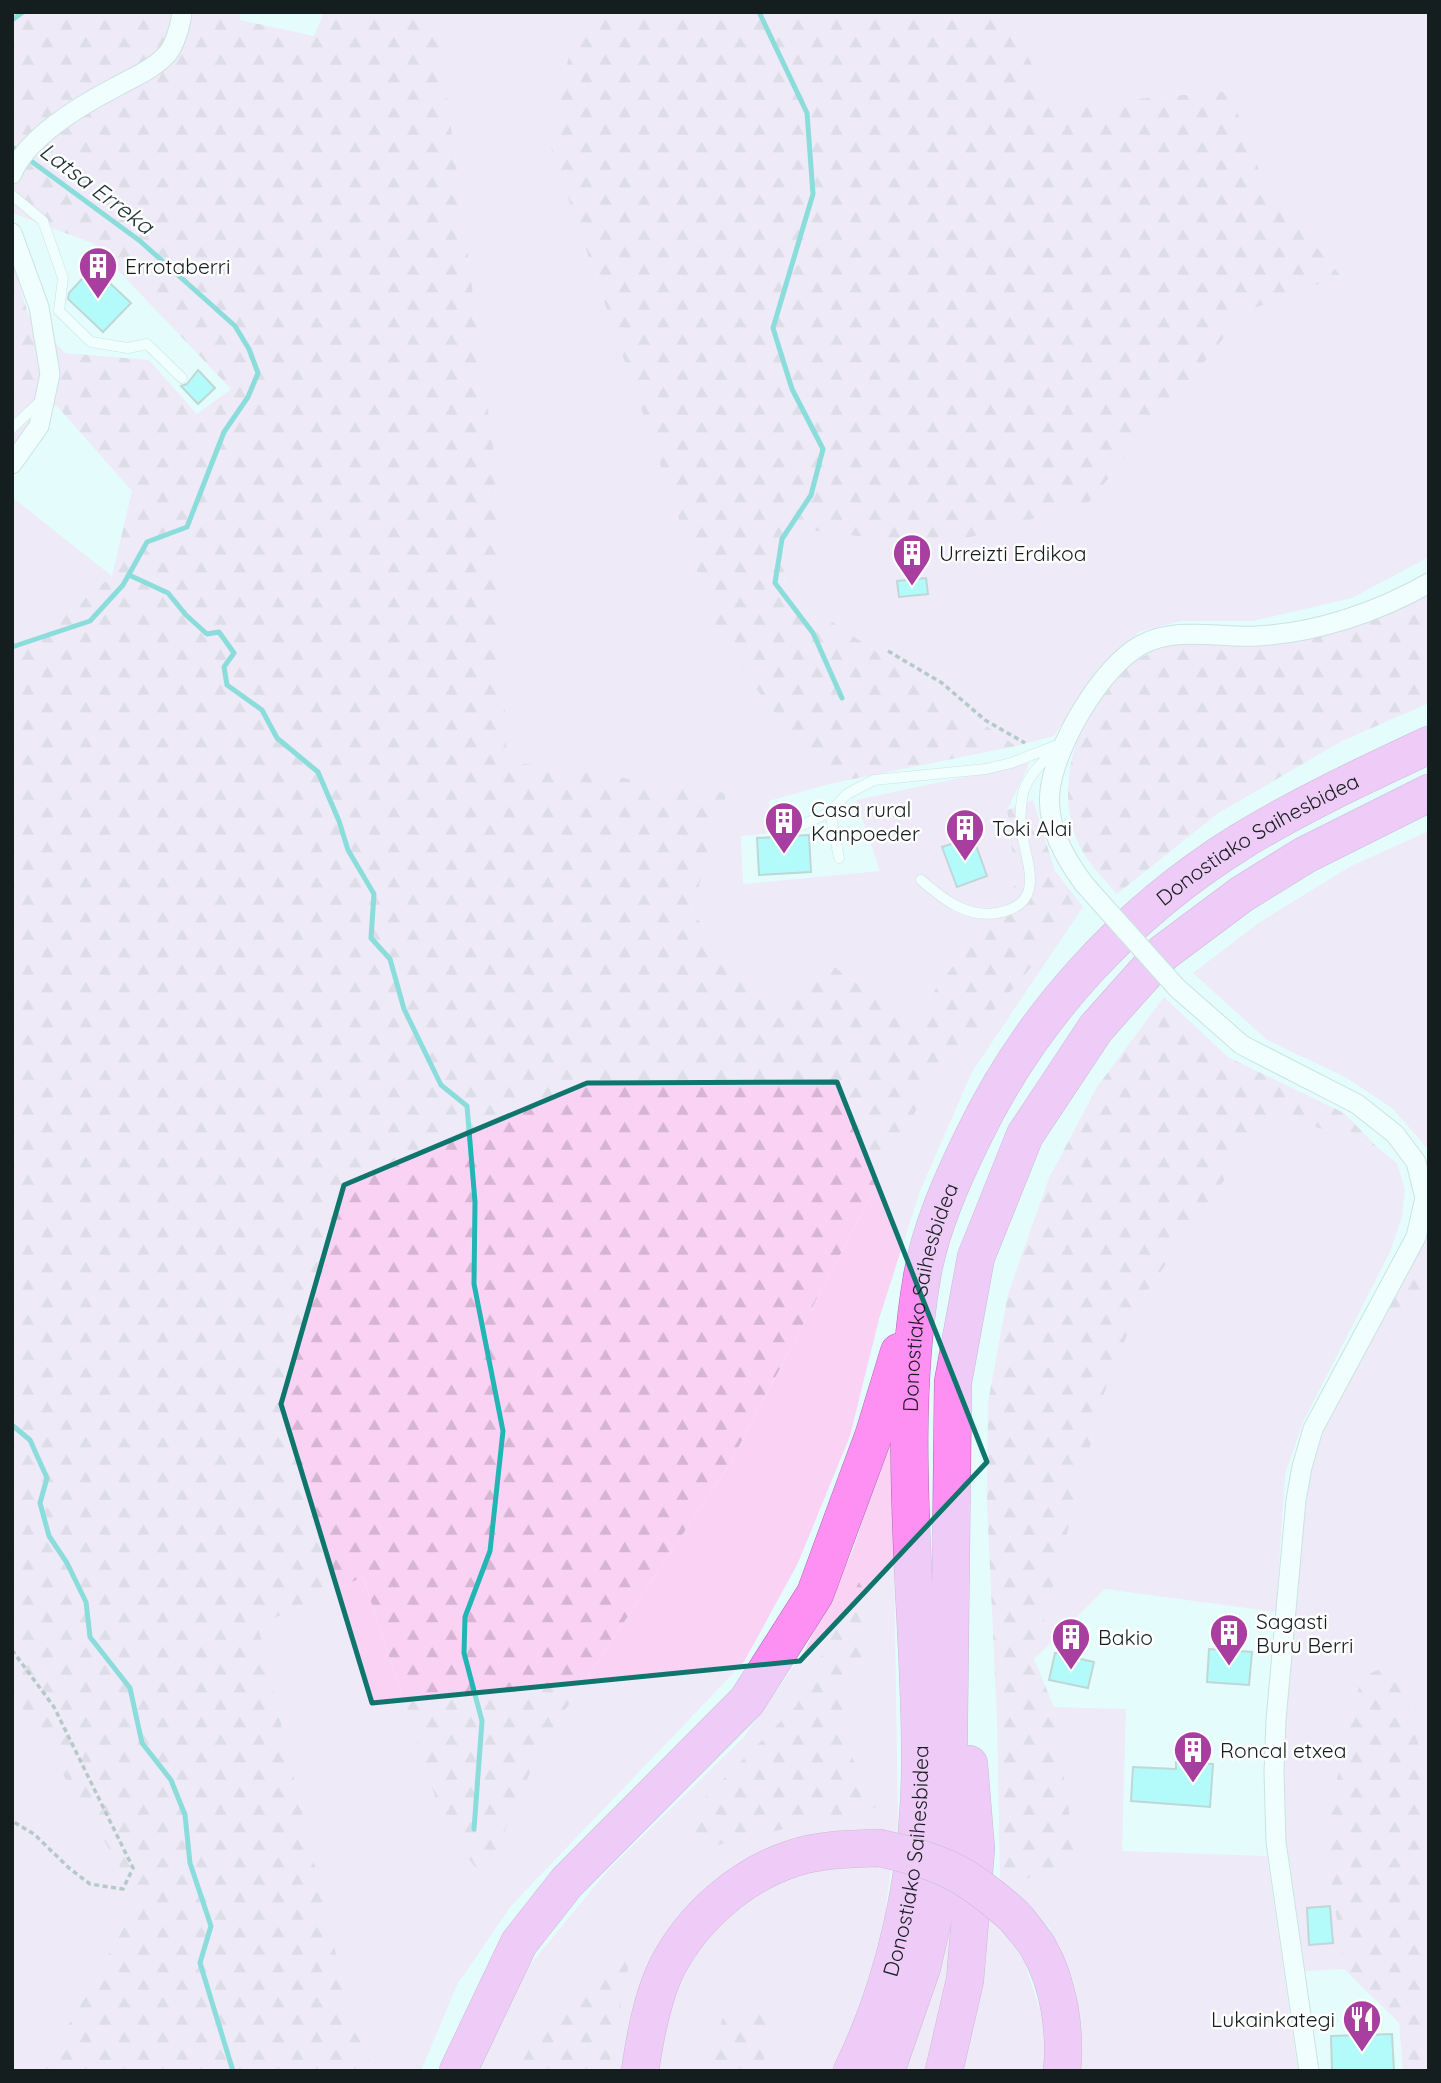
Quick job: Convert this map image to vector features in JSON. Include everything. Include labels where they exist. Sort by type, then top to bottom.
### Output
[{"type":"highway","name":"Donostiako Saihesbidea","points":[[852,2071],[872,2026],[898,1944],[907,1901],[918,1816],[920,1730],[909,1421],[913,1347],[922,1274],[962,1159],[993,1098],[1046,1017],[1101,953],[1164,896],[1238,844],[1295,810],[1429,745]]},
{"type":"highway","name":"Donostiako Saihesbidea","points":[[886,2071],[922,1967],[939,1893],[948,1784],[953,1382],[976,1257],[1025,1135],[1096,1028],[1163,953],[1242,894],[1304,855],[1429,793]]},
{"type":"highway","points":[[457,2071],[519,1943],[568,1882],[747,1701],[815,1594],[874,1434],[922,1274]]},
{"type":"highway","points":[[944,2071],[965,1980],[976,1849],[951,1522]]},
{"type":"highway","points":[[640,2071],[653,2009],[666,1969],[689,1931],[720,1900],[755,1875],[795,1858],[837,1849],[879,1849],[920,1856],[955,1871],[987,1892],[1016,1918],[1039,1949],[1053,1983],[1062,2020],[1062,2071]]},
{"type":"street","points":[[14,169],[36,141],[58,123],[113,88],[148,71],[170,51],[182,12]]},
{"type":"street","points":[[12,233],[39,307],[50,374],[39,426],[12,464]]},
{"type":"street","points":[[1309,2071],[1276,1842],[1274,1773],[1276,1720],[1296,1500],[1313,1429],[1416,1237],[1425,1198],[1416,1162],[1395,1134],[1357,1104],[1242,1045],[1177,988],[1084,884],[1064,856],[1053,826],[1050,792],[1075,722],[1098,687],[1119,662],[1142,645],[1172,635],[1255,636],[1290,632],[1361,614],[1392,603],[1429,583]]},
{"type":"lane","points":[[12,195],[43,222],[63,278],[59,311],[91,342],[128,348],[147,344],[182,377]]},
{"type":"lane","points":[[12,428],[46,394]]},
{"type":"lane","points":[[796,828],[830,812],[847,794],[874,780],[986,769],[1066,743]]},
{"type":"lane","points":[[921,880],[946,901],[973,914],[1012,909],[1026,897],[1030,880],[1030,859],[1021,826],[1024,791],[1040,764],[1066,743]]},
{"type":"lane","points":[[830,812],[839,858]]},
{"type":"path","points":[[888,651],[942,683],[985,720],[1027,744]]},
{"type":"path","points":[[12,1650],[54,1707],[133,1868],[122,1889],[90,1884],[34,1834],[12,1821]]},
{"type":"highlighted area","points":[[837,1082],[987,1462],[800,1661],[372,1703],[281,1404],[344,1185],[587,1083]]},
{"type":"green space","points":[[12,12],[239,12],[240,20],[314,36],[324,12],[436,12],[494,454],[507,761],[727,793],[691,912],[773,1002],[833,966],[910,1023],[1016,883],[1007,810],[1033,800],[1055,871],[1083,907],[929,1086],[729,1465],[542,1745],[484,1880],[444,1824],[363,1577],[258,1626],[354,2030],[376,2071],[42,2071],[140,1899],[12,1692],[12,637],[39,637],[112,576],[132,491],[56,405],[12,453],[12,376],[28,314],[65,353],[149,360],[197,414],[231,389],[92,243],[12,213]]},
{"type":"green space","points":[[436,12],[580,12],[548,139],[722,644],[829,784],[769,801],[772,833],[741,836],[743,884],[880,871],[856,800],[1030,763],[1007,810],[1016,883],[910,1023],[833,966],[773,1002],[691,912],[727,793],[506,761],[494,454]]},
{"type":"green space","points":[[580,12],[1005,12],[1053,106],[1229,91],[1266,188],[1341,276],[1246,311],[1089,502],[941,546],[783,527],[785,590],[1016,746],[829,784],[722,644],[548,139]]},
{"type":"green space","points":[[1005,12],[1429,12],[1429,557],[1352,598],[1253,621],[1181,621],[1139,632],[1098,669],[1054,736],[1016,746],[785,590],[783,527],[941,546],[1089,502],[1246,311],[1341,276],[1266,188],[1229,91],[1053,106]]},
{"type":"green space","points":[[12,261],[28,314],[12,313]]},
{"type":"green space","points":[[12,313],[28,314],[12,376]]},
{"type":"green space","points":[[12,497],[112,576],[39,637],[12,637]]},
{"type":"green space","points":[[1429,591],[1429,703],[1342,741],[1217,814],[1117,894],[1081,848],[1073,829],[1068,803],[1069,776],[1085,722],[1099,698],[1117,677],[1137,660],[1174,644],[1278,643]]},
{"type":"green space","points":[[1429,831],[1427,1148],[1392,1108],[1345,1077],[1267,1040],[1193,973],[1260,922],[1351,866]]},
{"type":"green space","points":[[1083,907],[972,1072],[920,1191],[879,1319],[850,1436],[798,1563],[744,1662],[511,1906],[457,1985],[421,2071],[376,2071],[354,2030],[258,1626],[363,1577],[444,1824],[484,1880],[542,1745],[729,1465],[929,1086]]},
{"type":"green space","points":[[1164,997],[1228,1057],[1344,1113],[1376,1146],[1271,1113],[1141,1300],[1104,1394],[1034,1659],[1054,1707],[1078,1874],[1000,1880],[997,1721],[987,1503],[988,1402],[1008,1294],[1049,1178],[1097,1087]]},
{"type":"green space","points":[[1271,1113],[1376,1146],[1397,1163],[1405,1190],[1402,1217],[1390,1252],[1303,1422],[1285,1475],[1276,1612],[1105,1589],[1034,1659],[1104,1394],[1141,1300]]},
{"type":"green space","points":[[1429,1223],[1429,1302],[1388,1311]]},
{"type":"green space","points":[[1429,1302],[1429,1756],[1422,1757],[1396,1662],[1361,1678],[1324,1833],[1344,1969],[1305,1971],[1280,1796],[1306,1481],[1326,1425],[1388,1311]]},
{"type":"green space","points":[[892,1433],[898,1819],[886,1905],[994,1920],[1024,1961],[1045,2026],[1044,2071],[475,2071],[528,1967],[609,1869],[743,1738],[804,1652],[851,1555]]},
{"type":"green space","points":[[861,1578],[873,1625],[837,1725],[876,1807],[701,1849],[670,1833],[796,1706]]},
{"type":"green space","points":[[1396,1661],[1422,1757],[1429,1756],[1429,2071],[1403,2071],[1399,2023],[1344,1969],[1324,1833],[1361,1678]]},
{"type":"green space","points":[[12,1692],[140,1899],[42,2071],[12,2071]]},
{"type":"green space","points":[[1054,1707],[1126,1709],[1122,1851],[1267,1856],[1298,2071],[1079,2071],[1081,2051],[1075,1985],[1049,1927],[1000,1880],[1078,1874]]},
{"type":"green space","points":[[630,1958],[608,2071],[517,2071],[541,2028]]},
{"type":"green space","points":[[773,2008],[762,2071],[710,2071],[722,2019]]},
{"type":"building","name":"Errotaberri","points":[[93,267],[131,303],[103,332],[68,299],[69,293]]},
{"type":"building","points":[[198,370],[215,388],[198,404],[181,386],[187,384]]},
{"type":"building","name":"Urreizti Erdikoa","points":[[926,578],[928,594],[899,597],[897,581]]},
{"type":"building","name":"Casa rural Kanpoeder","points":[[809,835],[811,872],[759,875],[757,838]]},
{"type":"building","name":"Toki Alai","points":[[973,837],[987,876],[957,887],[942,847]]},
{"type":"building","name":"Sagasti Buru Berri","points":[[1209,1649],[1252,1652],[1249,1685],[1207,1682]]},
{"type":"building","name":"Bakio","points":[[1055,1653],[1094,1662],[1088,1688],[1049,1680]]},
{"type":"building","points":[[1176,1762],[1213,1764],[1210,1807],[1131,1801],[1133,1767],[1176,1769]]},
{"type":"building","points":[[1330,1906],[1333,1943],[1309,1945],[1307,1908]]},
{"type":"building","name":"Lukainkategi","points":[[1392,2034],[1394,2071],[1332,2071],[1331,2036]]},
{"type":"waterway","name":"Latsa Erreka","points":[[12,20],[23,12]]},
{"type":"waterway","points":[[759,12],[807,113],[813,194],[773,328],[792,389],[823,449],[811,495],[782,539],[775,583],[813,633],[842,698]]},
{"type":"waterway","name":"Latsa Erreka","points":[[12,147],[140,241],[235,326],[249,349],[258,373],[248,397],[224,432],[187,527],[147,542],[123,585],[90,621],[12,647]]},
{"type":"waterway","points":[[129,575],[168,593],[186,615],[207,634],[219,632],[234,653],[224,667],[227,685],[262,710],[277,738],[318,772],[348,850],[374,894],[371,938],[390,959],[404,1009],[441,1085],[467,1106],[475,1202],[474,1284],[503,1431],[490,1551],[465,1617],[464,1653],[482,1721],[474,1829]]},
{"type":"waterway","points":[[12,1425],[30,1440],[47,1478],[40,1503],[49,1536],[67,1563],[86,1602],[90,1637],[130,1688],[142,1743],[171,1780],[185,1815],[190,1863],[211,1926],[200,1963],[233,2071]]},
{"type":"place","name":"Errotaberri","points":[[98,300]]},
{"type":"place","name":"Urreizti Erdikoa","points":[[912,587]]},
{"type":"place","name":"Casa rural Kanpoeder","points":[[784,855]]},
{"type":"place","name":"Toki Alai","points":[[965,862]]},
{"type":"place","name":"Sagasti Buru Berri","points":[[1229,1667]]},
{"type":"place","name":"Bakio","points":[[1071,1671]]},
{"type":"place","name":"Roncal etxea","points":[[1193,1784]]},
{"type":"place","name":"Lukainkategi","points":[[1362,2053]]}]
